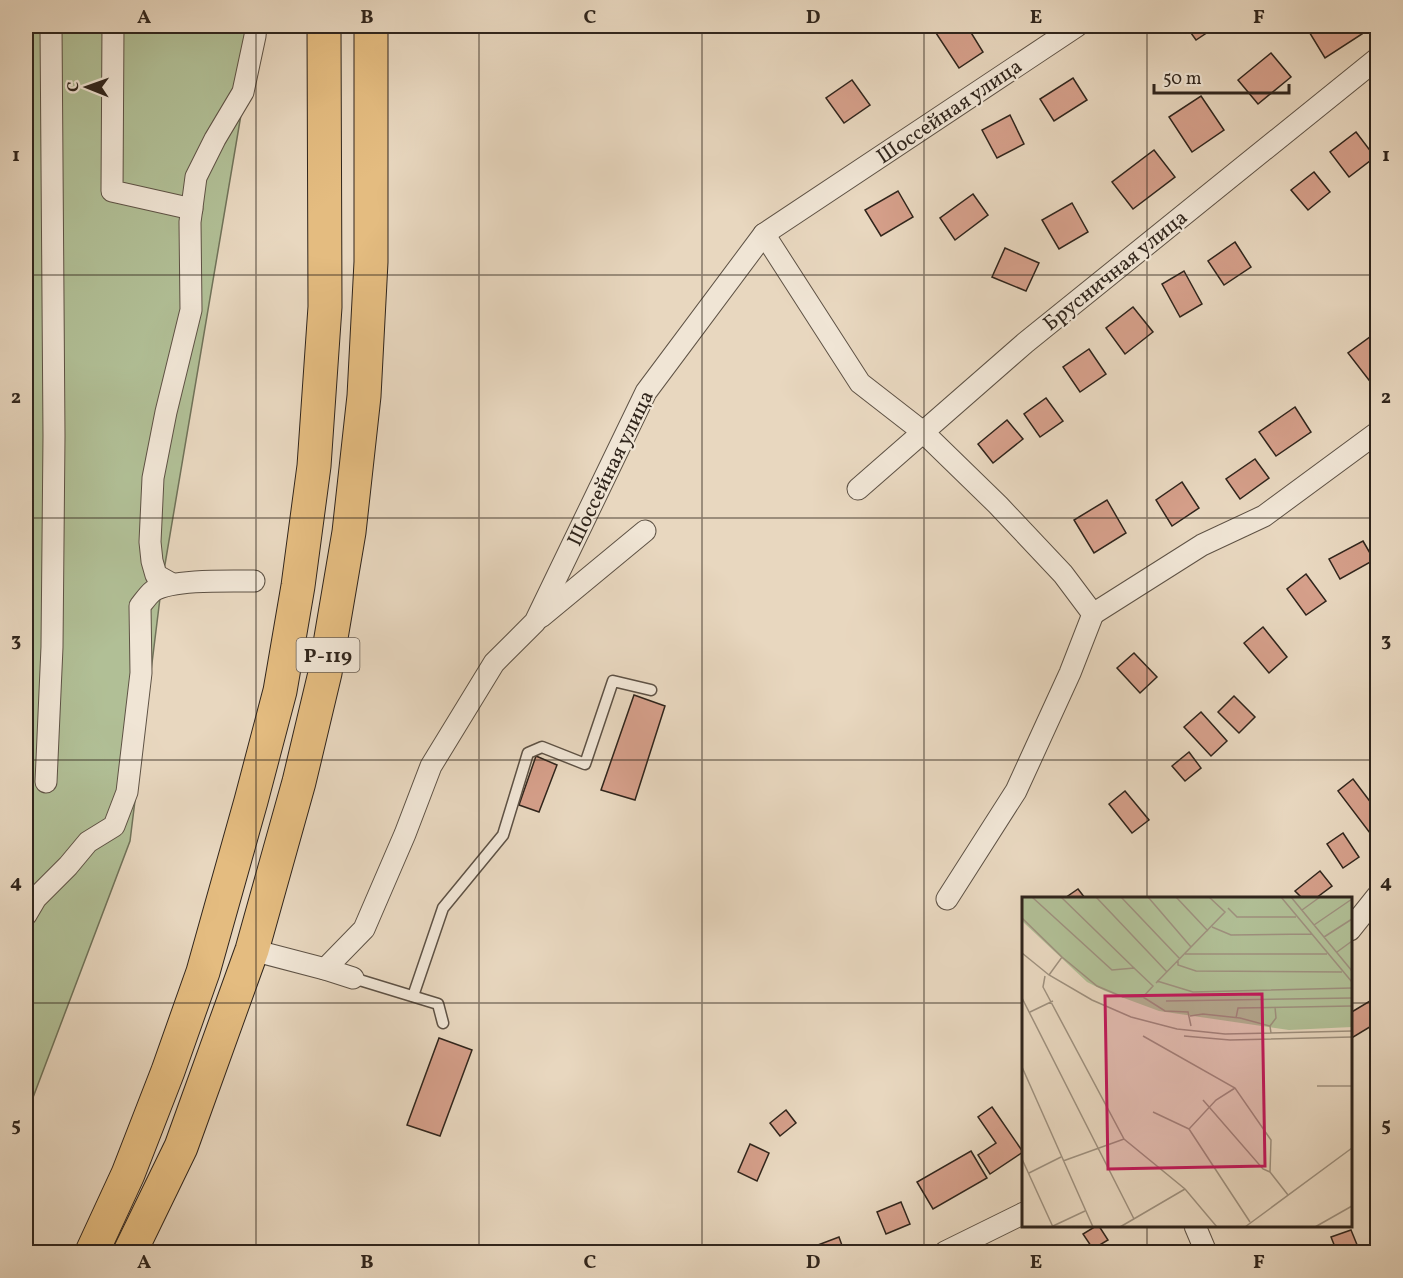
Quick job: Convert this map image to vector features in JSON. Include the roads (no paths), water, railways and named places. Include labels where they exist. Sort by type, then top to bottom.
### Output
[{"type":"highway","name":"Р-119","points":[[92,1252],[128,1174],[203,972],[280,691],[298,586],[314,466],[325,307],[324,26]]},
{"type":"highway","name":"Р-119","points":[[130,1252],[181,1147],[252,950],[299,782],[325,673],[349,532],[364,396],[371,262],[371,26]]},
{"type":"street","points":[[46,782],[52,636],[54,436],[51,26]]},
{"type":"street","points":[[113,26],[112,191],[192,209]]},
{"type":"street","points":[[172,584],[156,575],[152,561],[150,542],[153,478],[166,412],[191,310],[190,222],[196,177],[243,92],[256,26]]},
{"type":"street","name":"Шоссейная улица","points":[[325,969],[364,930],[431,766],[494,663],[535,621],[646,392],[764,234],[1077,26]]},
{"type":"street","name":"Брусничная улица","points":[[858,489],[1025,344],[1377,58]]},
{"type":"street","points":[[764,234],[860,383],[923,432],[1006,514],[1063,574],[1093,614]]},
{"type":"street","points":[[946,899],[1016,791],[1070,673],[1093,614],[1202,545],[1264,516],[1377,432]]},
{"type":"street","points":[[535,621],[645,531]]},
{"type":"street","points":[[29,905],[68,866],[88,842],[114,826],[127,792],[141,673],[141,606],[153,592],[172,584],[254,580]]},
{"type":"street","points":[[1352,927],[1377,895]]},
{"type":"street","points":[[252,950],[353,978]]},
{"type":"street","points":[[945,1252],[1022,1214]]},
{"type":"street","points":[[1195,1227],[1206,1252]]},
{"type":"lane","points":[[413,996],[443,908],[503,836],[528,753],[542,747],[585,764],[613,681],[651,690]]},
{"type":"lane","points":[[353,978],[438,1004],[443,1023]]}]
